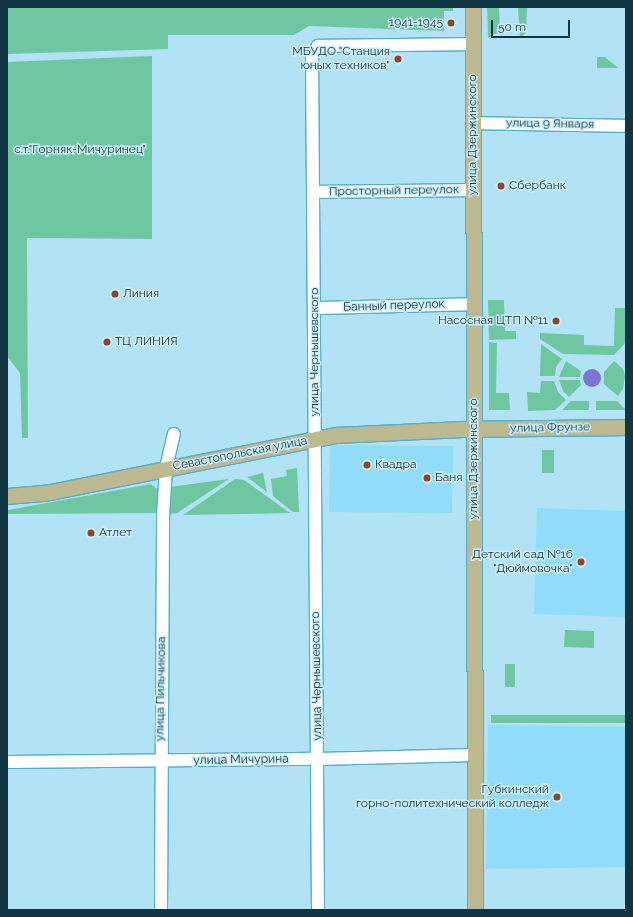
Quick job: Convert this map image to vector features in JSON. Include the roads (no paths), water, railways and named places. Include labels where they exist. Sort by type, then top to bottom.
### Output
[{"type":"main road","name":"улица Дзержинского","points":[[473,7],[475,910]]},
{"type":"main road","name":"улица Фрунзе","points":[[474,429],[626,427]]},
{"type":"main road","name":"Севастопольская улица","points":[[7,496],[45,492],[336,435],[474,429]]},
{"type":"street","name":"улица Чернышевского","points":[[318,910],[316,439],[312,56],[318,46],[473,44]]},
{"type":"street","name":"улица 9 Января","points":[[473,123],[626,126]]},
{"type":"street","name":"Просторный переулок","points":[[314,192],[473,190]]},
{"type":"street","name":"Банный переулок","points":[[315,308],[474,304]]},
{"type":"street","name":"улица Пильчикова","points":[[161,910],[160,761],[166,468],[174,434]]},
{"type":"street","name":"улица Мичурина","points":[[7,762],[318,759],[475,755]]},
{"type":"place","name":"1941-1945","points":[[451,23]]},
{"type":"place","name":"МБУДО \"Станция юных техников\"","points":[[398,59]]},
{"type":"place","name":"Сбербанк","points":[[501,186]]},
{"type":"place","name":"Линия","points":[[115,294]]},
{"type":"place","name":"Насосная ЦТП №11","points":[[556,321]]},
{"type":"place","name":"ТЦ ЛИНИЯ","points":[[107,342]]},
{"type":"place","name":"Квадра","points":[[367,465]]},
{"type":"place","name":"Баня","points":[[427,478]]},
{"type":"place","name":"Атлет","points":[[91,533]]},
{"type":"place","name":"Детский сад №16 \"Дюймовочка\"","points":[[581,562]]},
{"type":"place","name":"Губкинский горно-политехнический колледж","points":[[557,797]]},
{"type":"park label","name":"с.т.\"Горняк-Мичуринец\"","points":[[80,150]]}]
